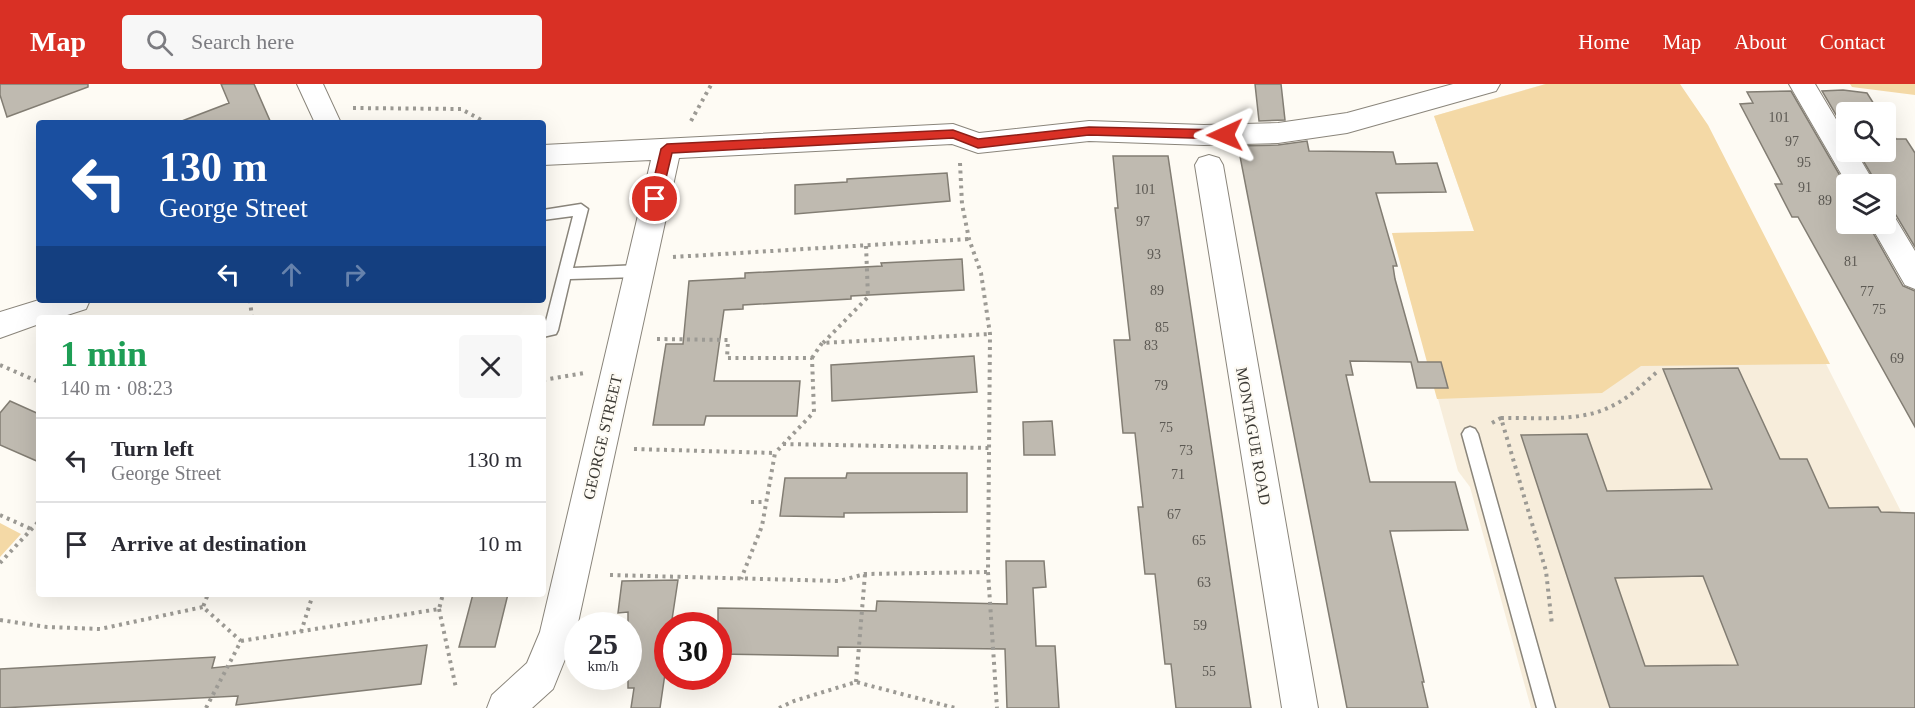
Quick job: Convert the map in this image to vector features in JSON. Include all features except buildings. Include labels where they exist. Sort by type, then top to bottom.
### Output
[{"type":"street","points":[[310,84],[327,120]]},
{"type":"street","points":[[546,155],[953,134],[978,143],[1089,131],[1204,135],[1278,133],[1347,123],[1487,84]]},
{"type":"street","points":[[1802,84],[1855,174]]},
{"type":"street","name":"GEORGE STREET","points":[[506,708],[540,676],[558,632],[639,271],[674,148]]},
{"type":"street","name":"MONTAGUE ROAD","points":[[1209,165],[1300,708]]},
{"type":"street","points":[[1890,234],[1915,277]]},
{"type":"street","points":[[0,325],[66,303]]},
{"type":"lane","points":[[546,215],[581,209],[550,330],[546,331]]},
{"type":"lane","points":[[564,274],[639,271]]},
{"type":"lane","points":[[1470,434],[1546,708]]},
{"type":"path","points":[[674,148],[711,85]]},
{"type":"path","points":[[327,120],[346,108],[461,109],[481,120]]},
{"type":"path","points":[[953,134],[961,150],[959,172],[962,204],[969,239],[981,273],[990,334],[988,572],[997,708]]},
{"type":"path","points":[[673,257],[969,239]]},
{"type":"path","points":[[741,579],[762,526],[775,453],[814,412],[812,358],[822,343],[868,297],[866,245]]},
{"type":"path","points":[[822,343],[990,334]]},
{"type":"path","points":[[651,339],[728,340],[727,358],[812,358]]},
{"type":"path","points":[[0,365],[36,381]]},
{"type":"path","points":[[1470,434],[1501,418],[1587,414],[1604,410],[1620,402],[1657,372]]},
{"type":"path","points":[[1501,418],[1546,571],[1553,636]]},
{"type":"path","points":[[783,444],[989,448]]},
{"type":"path","points":[[634,448],[775,453]]},
{"type":"path","points":[[751,502],[766,502]]},
{"type":"path","points":[[0,515],[31,529]]},
{"type":"path","points":[[0,563],[36,524]]},
{"type":"path","points":[[610,575],[839,581],[865,574],[988,572]]},
{"type":"path","points":[[856,682],[865,574]]},
{"type":"path","points":[[203,607],[207,597]]},
{"type":"path","points":[[301,632],[312,597]]},
{"type":"path","points":[[441,597],[439,609],[456,688]]},
{"type":"path","points":[[0,620],[47,627],[100,628],[203,607]]},
{"type":"path","points":[[203,607],[241,641]]},
{"type":"path","points":[[241,641],[439,609]]},
{"type":"path","points":[[206,708],[241,641]]},
{"type":"path","points":[[779,708],[794,701],[856,682],[955,708]]},
{"type":"shaded area","points":[[1545,84],[1674,84],[1704,124],[1915,539],[1915,708],[1531,708],[1470,487],[1458,471],[1392,233],[1474,231],[1434,116]]},
{"type":"shaded area","points":[[1546,84],[1680,84],[1708,125],[1830,364],[1641,366],[1602,393],[1437,399],[1392,233],[1474,231],[1434,116]]},
{"type":"shaded area","points":[[1850,84],[1915,84],[1915,95],[1852,87]]},
{"type":"shaded area","points":[[0,523],[21,534],[0,557]]},
{"type":"route","points":[[655,199],[667,149],[953,134],[978,143],[1089,131],[1225,135]]}]
